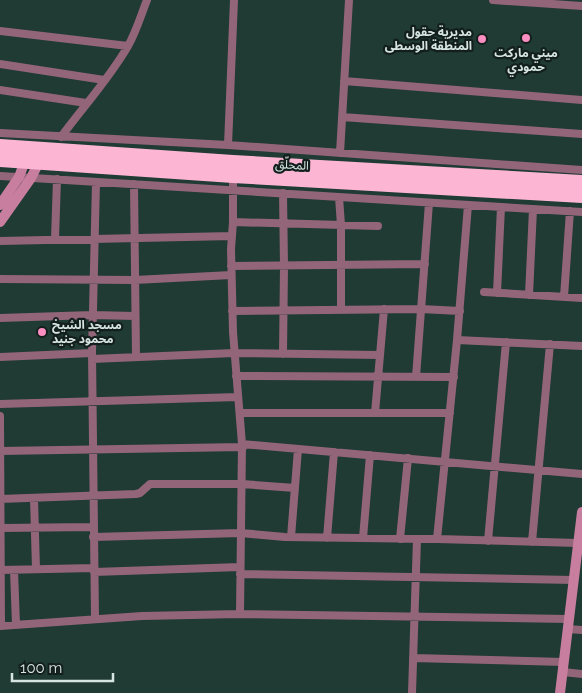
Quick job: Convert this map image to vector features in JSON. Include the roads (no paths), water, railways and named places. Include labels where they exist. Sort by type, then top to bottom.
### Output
[{"type":"highway","name":"المحلّق","points":[[0,146],[233,162],[582,182]]},
{"type":"highway","name":"المحلّق","points":[[0,160],[32,161],[232,183],[582,196]]},
{"type":"street","points":[[61,137],[128,46],[147,0]]},
{"type":"street","points":[[228,145],[234,0]]},
{"type":"street","points":[[340,153],[349,0]]},
{"type":"street","points":[[493,0],[579,4]]},
{"type":"street","points":[[0,31],[128,46]]},
{"type":"street","points":[[0,64],[104,80]]},
{"type":"street","points":[[344,81],[582,100]]},
{"type":"street","points":[[0,90],[86,103]]},
{"type":"street","points":[[342,117],[582,134]]},
{"type":"street","points":[[0,133],[228,145],[582,170]]},
{"type":"street","points":[[0,205],[32,161]]},
{"type":"street","points":[[0,222],[31,178],[32,161]]},
{"type":"street","points":[[0,176],[134,184],[232,183],[283,193],[582,212]]},
{"type":"street","points":[[55,239],[57,179]]},
{"type":"street","points":[[95,619],[92,497],[92,315],[96,182]]},
{"type":"street","points":[[232,183],[232,311],[242,445],[240,614]]},
{"type":"street","points":[[134,184],[136,357]]},
{"type":"street","points":[[283,193],[283,354]]},
{"type":"street","points":[[339,197],[341,225],[341,310]]},
{"type":"street","points":[[416,377],[429,202]]},
{"type":"street","points":[[437,539],[454,377],[468,205]]},
{"type":"street","points":[[496,293],[501,207]]},
{"type":"street","points":[[529,295],[533,209]]},
{"type":"street","points":[[564,297],[570,211]]},
{"type":"street","points":[[233,222],[378,226]]},
{"type":"street","points":[[0,241],[232,236]]},
{"type":"street","points":[[231,266],[425,264]]},
{"type":"street","points":[[0,278],[135,280],[231,275]]},
{"type":"street","points":[[484,292],[582,298]]},
{"type":"street","points":[[375,413],[384,309]]},
{"type":"street","points":[[232,311],[460,310]]},
{"type":"street","points":[[0,318],[92,315],[136,316]]},
{"type":"street","points":[[457,340],[582,346]]},
{"type":"street","points":[[488,541],[506,342]]},
{"type":"street","points":[[532,542],[550,344]]},
{"type":"street","points":[[0,357],[136,357],[234,353],[380,355]]},
{"type":"street","points":[[236,376],[454,377]]},
{"type":"street","points":[[0,404],[238,397]]},
{"type":"street","points":[[240,413],[450,413]]},
{"type":"street","points":[[0,416],[1,626],[142,616],[240,614],[414,616],[569,624],[582,630]]},
{"type":"street","points":[[0,451],[242,445],[582,474]]},
{"type":"street","points":[[291,537],[298,449]]},
{"type":"street","points":[[327,538],[334,452]]},
{"type":"street","points":[[363,538],[370,455]]},
{"type":"street","points":[[400,539],[408,458]]},
{"type":"street","points":[[0,500],[136,494],[150,484],[242,484],[295,488]]},
{"type":"street","points":[[34,498],[36,569]]},
{"type":"street","points":[[560,693],[576,588],[579,555],[578,543],[582,512]]},
{"type":"street","points":[[0,528],[93,527]]},
{"type":"street","points":[[93,537],[241,533],[291,537],[578,543]]},
{"type":"street","points":[[412,693],[417,539]]},
{"type":"street","points":[[1,570],[240,570],[416,576],[576,588]]},
{"type":"street","points":[[14,570],[16,625]]},
{"type":"street","points":[[413,658],[564,667],[582,674]]},
{"type":"place","name":"ميني ماركت حمودي","points":[[526,38]]},
{"type":"place","name":"مديرية حقول المنطقة الوسطى","points":[[482,39]]},
{"type":"place","name":"مسجد الشيخ محمود جنيد","points":[[42,332]]}]
